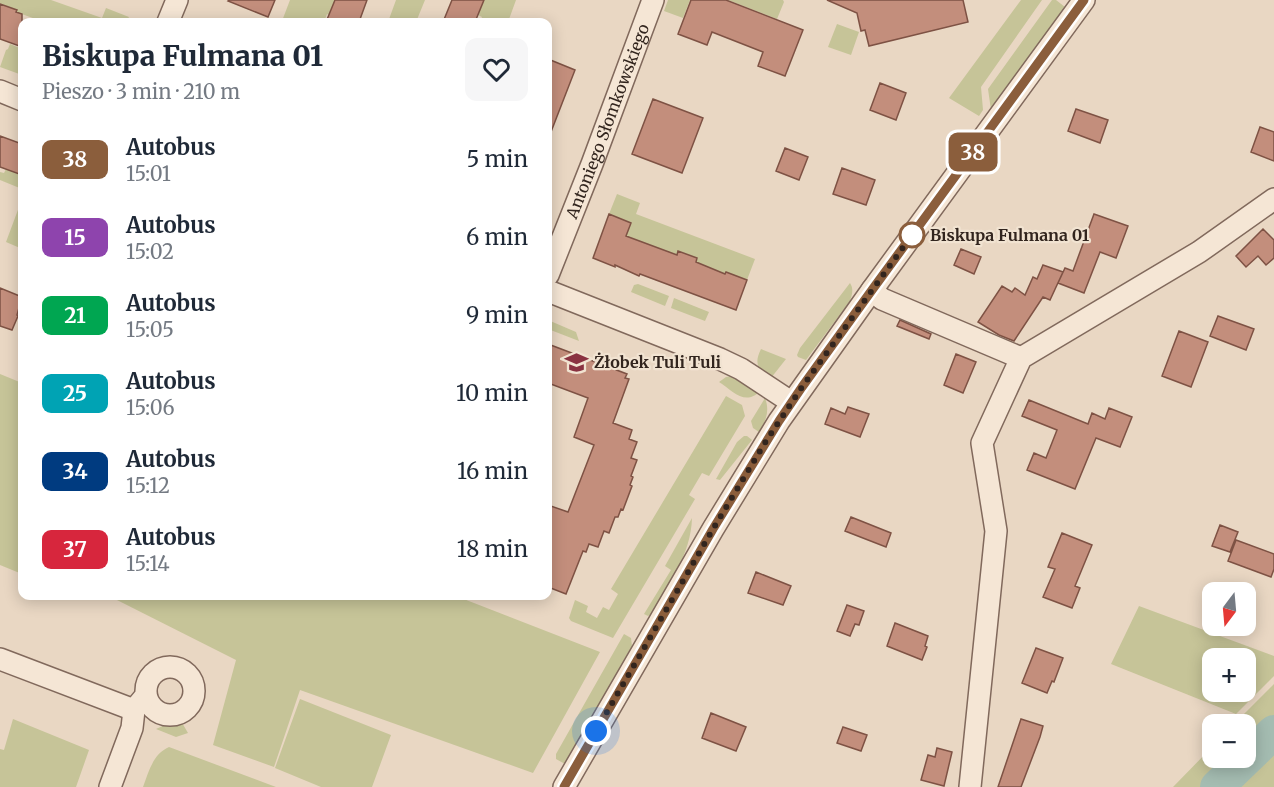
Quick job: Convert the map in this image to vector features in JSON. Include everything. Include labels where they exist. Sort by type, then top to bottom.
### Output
[{"type":"street","points":[[170,18],[177,0]]},
{"type":"street","name":"Antoniego Słomkowskiego","points":[[552,265],[652,0]]},
{"type":"street","points":[[564,787],[713,529],[791,402],[1084,0]]},
{"type":"street","points":[[0,91],[18,98]]},
{"type":"street","points":[[970,787],[996,531],[982,443],[1021,358],[1199,252],[1274,199]]},
{"type":"street","points":[[872,290],[882,299],[1021,358]]},
{"type":"street","points":[[552,293],[720,359],[741,369],[791,402]]},
{"type":"street","points":[[0,658],[138,711],[167,715],[174,715],[191,703],[194,689],[189,676],[177,668],[170,667],[152,675],[148,681],[138,711],[110,787]]},
{"type":"street","points":[[138,711],[149,702],[160,713]]},
{"type":"shaded area","points":[[0,0],[51,0],[102,18],[33,18],[0,4]]},
{"type":"shaded area","points":[[290,0],[335,0],[326,18],[283,18]]},
{"type":"shaded area","points":[[396,0],[425,0],[418,18],[389,18]]},
{"type":"shaded area","points":[[484,0],[516,0],[509,18],[482,18],[478,15]]},
{"type":"shaded area","points":[[668,0],[690,0],[683,18],[664,11]]},
{"type":"shaded area","points":[[728,0],[783,0],[784,2],[777,19]]},
{"type":"shaded area","points":[[1021,0],[1042,0],[981,87],[983,110],[979,116],[949,98]]},
{"type":"shaded area","points":[[1052,0],[1056,0],[1065,7],[991,110],[988,89]]},
{"type":"shaded area","points":[[106,8],[128,18],[102,18]]},
{"type":"shaded area","points":[[837,24],[859,32],[851,55],[828,47]]},
{"type":"shaded area","points":[[10,44],[18,47],[18,74],[0,67]]},
{"type":"shaded area","points":[[6,169],[18,174],[18,187],[0,180],[0,172],[4,173]]},
{"type":"shaded area","points":[[617,194],[640,203],[636,214],[755,259],[747,280],[696,262],[697,258],[679,251],[677,255],[626,236],[631,223],[609,214]]},
{"type":"shaded area","points":[[18,210],[18,247],[6,242]]},
{"type":"shaded area","points":[[850,283],[852,294],[850,301],[806,360],[798,357],[800,348]]},
{"type":"shaded area","points":[[638,284],[669,296],[665,306],[631,292],[634,285]]},
{"type":"shaded area","points":[[674,298],[709,312],[705,321],[671,308]]},
{"type":"shaded area","points":[[552,322],[576,332],[579,341],[552,331]]},
{"type":"shaded area","points":[[761,349],[786,359],[771,378],[758,366]]},
{"type":"shaded area","points":[[0,374],[18,381],[18,572],[0,565]]},
{"type":"shaded area","points":[[733,376],[760,391],[754,396],[739,396],[719,382],[726,377]]},
{"type":"shaded area","points":[[726,396],[742,405],[745,416],[709,476],[702,473],[689,495],[695,499],[613,638],[571,621],[569,618],[575,600],[588,606],[586,612],[597,618],[603,607],[609,610],[618,594],[611,589]]},
{"type":"shaded area","points":[[765,398],[766,416],[759,432],[753,428],[751,421]]},
{"type":"shaded area","points":[[744,436],[752,440],[720,480],[716,479],[737,442]]},
{"type":"shaded area","points":[[692,518],[688,544],[683,556],[672,580],[652,614],[648,616],[644,614],[671,570],[665,566]]},
{"type":"shaded area","points":[[117,600],[466,600],[600,652],[533,773],[300,690],[274,767],[213,745],[236,660]]},
{"type":"shaded area","points":[[1139,606],[1202,629],[1202,636],[1220,636],[1252,648],[1202,648],[1202,700],[1111,664]]},
{"type":"shaded area","points":[[624,634],[631,638],[632,646],[565,764],[556,759],[556,754]]},
{"type":"shaded area","points":[[1256,649],[1274,656],[1274,676],[1256,694]]},
{"type":"shaded area","points":[[1274,684],[1274,787],[1173,787],[1202,757],[1202,768],[1256,768],[1256,714],[1244,714]]},
{"type":"shaded area","points":[[300,699],[391,735],[372,787],[321,787],[275,768]]},
{"type":"shaded area","points":[[1206,702],[1248,702],[1236,714]]},
{"type":"shaded area","points":[[13,719],[89,750],[76,787],[0,787],[0,749],[4,750]]},
{"type":"shaded area","points":[[181,721],[188,733],[176,737],[156,729],[167,724]]},
{"type":"shaded area","points":[[169,747],[276,787],[143,787],[155,759]]},
{"type":"building","points":[[229,0],[275,0],[268,17]]},
{"type":"building","points":[[335,0],[367,0],[360,18],[328,18]]},
{"type":"building","points":[[452,0],[484,0],[477,18],[445,18]]},
{"type":"building","points":[[691,0],[726,0],[803,30],[785,76],[758,66],[763,52],[712,32],[707,45],[678,34]]},
{"type":"building","points":[[827,0],[963,0],[968,22],[869,46],[865,30],[861,31],[857,13]]},
{"type":"building","points":[[0,4],[17,10],[16,12],[22,14],[22,18],[18,18],[18,46],[0,39]]},
{"type":"building","points":[[552,61],[575,70],[552,129]]},
{"type":"building","points":[[880,83],[906,93],[896,120],[870,110]]},
{"type":"building","points":[[653,99],[703,118],[682,173],[632,154]]},
{"type":"building","points":[[1076,109],[1108,120],[1100,143],[1068,131]]},
{"type":"building","points":[[1260,127],[1274,132],[1274,161],[1251,152]]},
{"type":"building","points":[[0,136],[18,143],[18,174],[0,167]]},
{"type":"building","points":[[785,148],[808,157],[799,180],[776,171]]},
{"type":"building","points":[[842,168],[875,180],[866,205],[833,194]]},
{"type":"building","points":[[609,214],[631,223],[626,236],[677,255],[678,251],[697,258],[696,262],[747,280],[736,310],[593,258]]},
{"type":"building","points":[[1094,214],[1128,226],[1116,258],[1100,252],[1084,293],[1058,283],[1065,268],[1073,271]]},
{"type":"building","points":[[1263,229],[1274,240],[1274,258],[1266,265],[1258,256],[1246,267],[1236,256]]},
{"type":"building","points":[[961,249],[981,257],[974,274],[954,265]]},
{"type":"building","points":[[1043,265],[1063,272],[1050,300],[1043,297],[1014,341],[978,322],[1002,286],[1012,292],[1015,288],[1025,295],[1033,277],[1037,279]]},
{"type":"building","points":[[0,288],[18,295],[18,316],[12,330],[0,326]]},
{"type":"building","points":[[1218,316],[1254,329],[1246,350],[1210,336]]},
{"type":"building","points":[[900,320],[931,334],[929,339],[897,326]]},
{"type":"building","points":[[1179,331],[1208,342],[1191,387],[1162,376]]},
{"type":"building","points":[[552,346],[627,374],[625,378],[629,379],[613,423],[632,430],[629,439],[637,442],[631,458],[637,460],[631,476],[633,477],[630,485],[632,486],[623,510],[621,509],[618,517],[615,517],[609,533],[604,531],[598,547],[589,544],[586,552],[583,551],[566,594],[552,589],[552,506],[568,512],[594,445],[574,437],[588,398],[552,384]]},
{"type":"building","points":[[956,354],[976,362],[963,393],[944,385]]},
{"type":"building","points":[[1029,400],[1088,424],[1092,413],[1105,419],[1109,408],[1132,417],[1120,447],[1096,438],[1075,489],[1027,470],[1034,453],[1046,458],[1057,430],[1022,416]]},
{"type":"building","points":[[848,407],[869,414],[860,437],[825,424],[831,408],[845,414]]},
{"type":"building","points":[[851,517],[891,533],[886,547],[845,531]]},
{"type":"building","points":[[1220,525],[1238,532],[1230,552],[1212,546]]},
{"type":"building","points":[[1062,533],[1092,545],[1075,586],[1080,588],[1072,608],[1043,597],[1055,569],[1048,567]]},
{"type":"building","points":[[1236,540],[1274,554],[1274,569],[1271,577],[1228,561]]},
{"type":"building","points":[[756,572],[791,586],[783,605],[748,593]]},
{"type":"building","points":[[847,605],[864,611],[859,625],[855,624],[850,636],[837,631]]},
{"type":"building","points":[[895,623],[928,636],[922,660],[887,646]]},
{"type":"building","points":[[1036,648],[1063,658],[1047,693],[1022,683]]},
{"type":"building","points":[[711,713],[746,727],[736,751],[702,738]]},
{"type":"building","points":[[1021,719],[1043,726],[1040,737],[1021,787],[998,787]]},
{"type":"building","points":[[843,727],[867,735],[861,751],[837,743]]},
{"type":"building","points":[[937,748],[952,752],[944,786],[921,780],[928,755],[935,757]]},
{"type":"waterway","points":[[1217,787],[1274,732]]},
{"type":"bus line","name":"38","points":[[564,787],[713,529],[779,421],[1084,0]]},
{"type":"place","name":"Biskupa Fulmana 01","points":[[912,235]]},
{"type":"place","name":"Żłobek Tuli Tuli","points":[[576,362]]},
{"type":"route","points":[[596,731],[766,441],[802,387],[912,235]]}]
